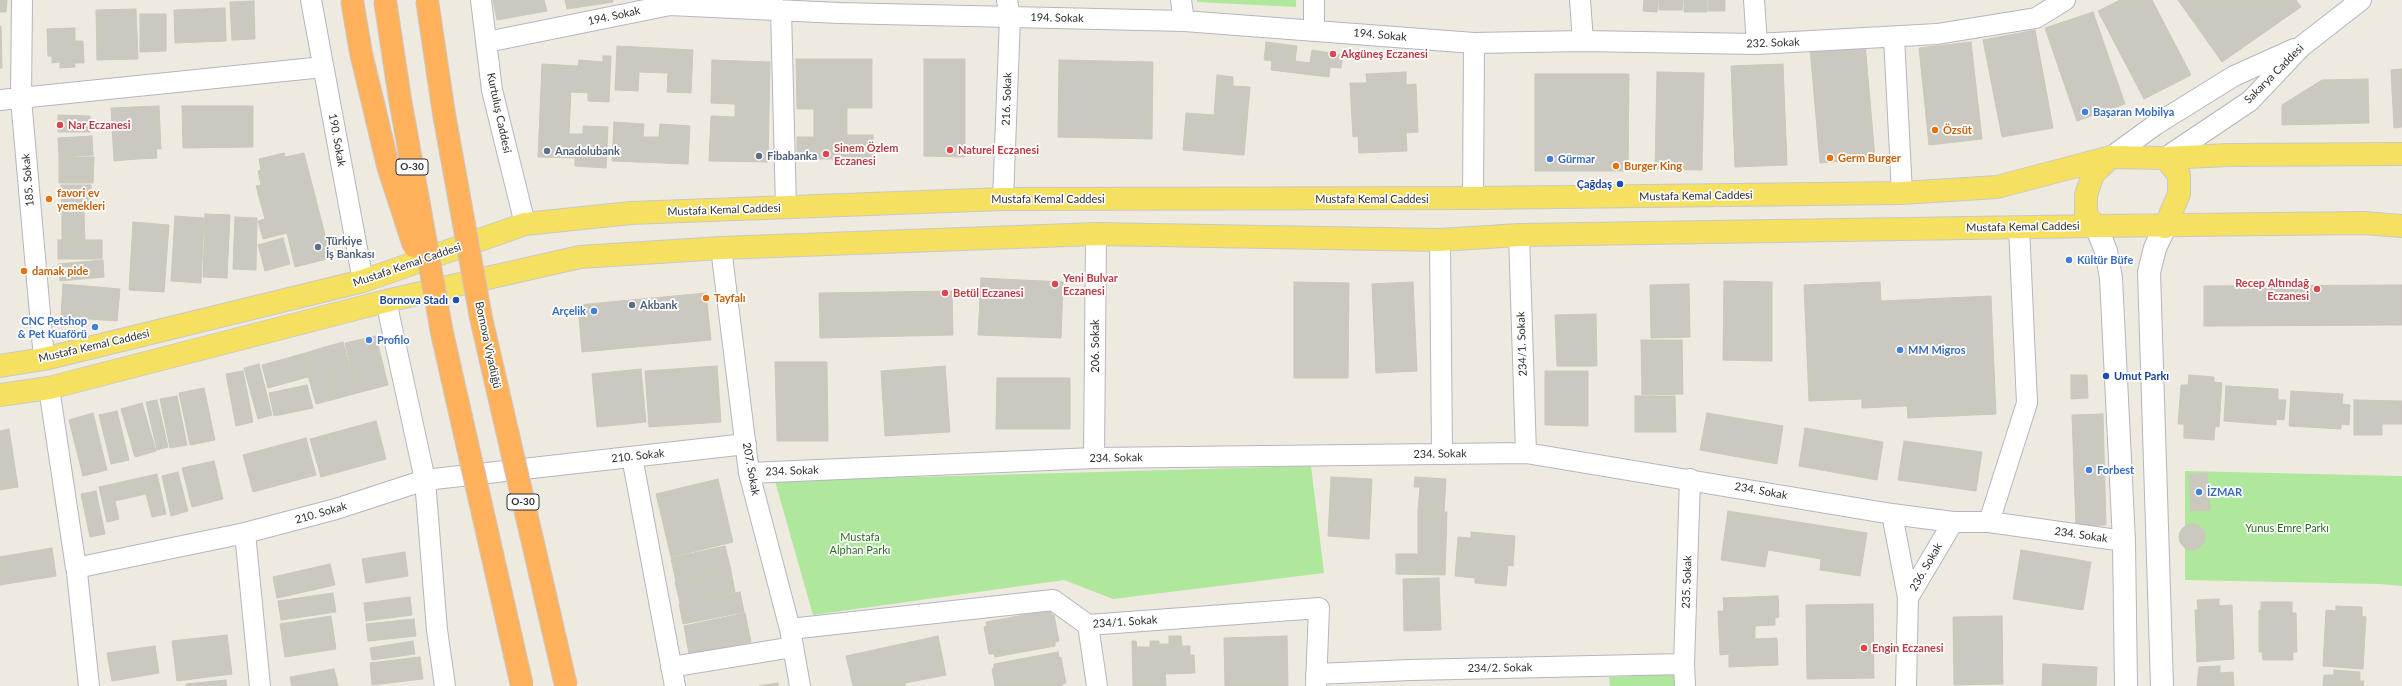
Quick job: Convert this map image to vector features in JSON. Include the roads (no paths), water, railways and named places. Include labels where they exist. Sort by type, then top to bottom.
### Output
[{"type":"highway","points":[[352,0],[361,53],[388,166],[442,333]]},
{"type":"highway","name":"O-30","points":[[385,0],[400,99],[442,333],[522,686]]},
{"type":"highway","name":"Bornova Viyadüğü","points":[[427,0],[444,114],[481,318],[566,686]]},
{"type":"main road","points":[[2126,686],[2124,541],[2111,278],[2106,251],[2096,226],[2086,216],[2086,195],[2093,174],[2112,157],[2165,158],[2228,155],[2402,154]]},
{"type":"main road","name":"Mustafa Kemal Caddesi","points":[[0,366],[44,359],[363,281],[525,224],[631,213],[1003,199],[1473,198],[1902,194],[1997,187],[2112,157]]},
{"type":"main road","points":[[2162,686],[2149,272],[2155,248],[2179,194],[2180,175],[2165,158]]},
{"type":"main road","points":[[2096,226],[2165,227],[2364,223],[2402,226]]},
{"type":"main road","name":"Mustafa Kemal Caddesi","points":[[0,395],[49,388],[386,301],[580,257],[721,248],[1096,234],[1440,240],[1519,235],[2096,226]]},
{"type":"street","name":"185. Sokak","points":[[22,0],[21,99],[44,359]]},
{"type":"street","name":"190. Sokak","points":[[311,0],[363,281]]},
{"type":"street","name":"Kurtuluş Caddesi","points":[[481,0],[492,90],[525,224]]},
{"type":"street","points":[[1181,0],[1184,21]]},
{"type":"street","points":[[1314,0],[1314,30]]},
{"type":"street","points":[[1580,0],[1583,41]]},
{"type":"street","points":[[1754,0],[1757,44]]},
{"type":"street","name":"232. Sokak","points":[[1474,43],[1583,41],[1757,44],[1937,34],[2036,18],[2065,0]]},
{"type":"street","name":"Sakarya Caddesi","points":[[2165,158],[2250,101],[2302,46],[2361,0]]},
{"type":"street","name":"194. Sokak","points":[[487,42],[670,2],[781,10],[838,7],[1008,9],[1314,30],[1474,43]]},
{"type":"street","name":"216. Sokak","points":[[1003,199],[1008,9]]},
{"type":"street","points":[[781,10],[786,208]]},
{"type":"street","points":[[1894,37],[1902,194]]},
{"type":"street","points":[[1473,198],[1474,43]]},
{"type":"street","points":[[2112,157],[2155,125],[2234,76],[2302,46]]},
{"type":"street","points":[[0,100],[323,67]]},
{"type":"street","points":[[1989,522],[2027,403],[2019,227]]},
{"type":"street","name":"206. Sokak","points":[[1094,458],[1096,234]]},
{"type":"street","name":"234/1. Sokak","points":[[1519,235],[1526,453]]},
{"type":"street","points":[[1440,240],[1442,454]]},
{"type":"street","name":"207. Sokak","points":[[721,248],[749,472],[791,638],[800,686]]},
{"type":"street","points":[[386,301],[425,480],[437,630],[445,686]]},
{"type":"street","points":[[49,388],[76,563],[89,686]]},
{"type":"street","name":"210. Sokak","points":[[76,563],[76,568],[245,533],[336,509],[425,480],[746,444]]},
{"type":"street","name":"234. Sokak","points":[[749,472],[1094,458],[1526,453],[1690,479],[1892,514],[1953,522],[1989,522],[2124,541]]},
{"type":"street","points":[[632,457],[673,676]]},
{"type":"street","name":"235. Sokak","points":[[1686,686],[1684,664],[1690,479]]},
{"type":"street","points":[[1892,514],[1908,598]]},
{"type":"street","name":"236. Sokak","points":[[1906,686],[1908,598],[1953,522]]},
{"type":"street","points":[[245,533],[260,686]]},
{"type":"street","name":"234/1. Sokak","points":[[673,676],[791,638],[1053,600],[1088,625],[1319,608],[1316,680]]},
{"type":"street","points":[[1088,625],[1097,686]]},
{"type":"street","name":"234/2. Sokak","points":[[1316,680],[1410,670],[1684,664]]},
{"type":"place","name":"Akgüneş Eczanesi","points":[[1333,54]]},
{"type":"place","name":"Başaran Mobilya","points":[[2085,112]]},
{"type":"place","name":"Nar Eczanesi","points":[[60,125]]},
{"type":"place","name":"Özsüt","points":[[1935,130]]},
{"type":"place","name":"Naturel Eczanesi","points":[[950,150]]},
{"type":"place","name":"Anadolubank","points":[[547,151]]},
{"type":"place","name":"Sinem Özlem Eczanesi","points":[[826,154]]},
{"type":"place","name":"Fibabanka","points":[[759,156]]},
{"type":"place","name":"Germ Burger","points":[[1830,158]]},
{"type":"place","name":"Gürmar","points":[[1550,159]]},
{"type":"place","name":"Burger King","points":[[1616,166]]},
{"type":"place","name":"Çağdaş","points":[[1620,184]]},
{"type":"place","name":"favori ev yemekleri","points":[[49,199]]},
{"type":"place","name":"Türkiye İş Bankası","points":[[318,247]]},
{"type":"place","name":"Kültür Büfe","points":[[2069,260]]},
{"type":"place","name":"damak pide","points":[[24,271]]},
{"type":"place","name":"Yeni Bulvar Eczanesi","points":[[1055,284]]},
{"type":"place","name":"Recep Altındağ Eczanesi","points":[[2317,289]]},
{"type":"place","name":"Betül Eczanesi","points":[[945,293]]},
{"type":"place","name":"Tayfalı","points":[[706,298]]},
{"type":"place","name":"Bornova Stadı","points":[[456,300]]},
{"type":"place","name":"Akbank","points":[[632,305]]},
{"type":"place","name":"Arçelik","points":[[594,311]]},
{"type":"place","name":"CNC Petshop & Pet Kuaförü","points":[[95,327]]},
{"type":"place","name":"Profilo","points":[[369,340]]},
{"type":"place","name":"MM Migros","points":[[1900,350]]},
{"type":"place","name":"Umut Parkı","points":[[2106,376]]},
{"type":"place","name":"Forbest","points":[[2089,470]]},
{"type":"place","name":"İZMAR","points":[[2199,492]]},
{"type":"place","name":"Engin Eczanesi","points":[[1864,648]]},
{"type":"park label","name":"Yunus Emre Parkı","points":[[2287,528]]},
{"type":"park label","name":"Mustafa Alphan Parkı","points":[[860,543]]}]
